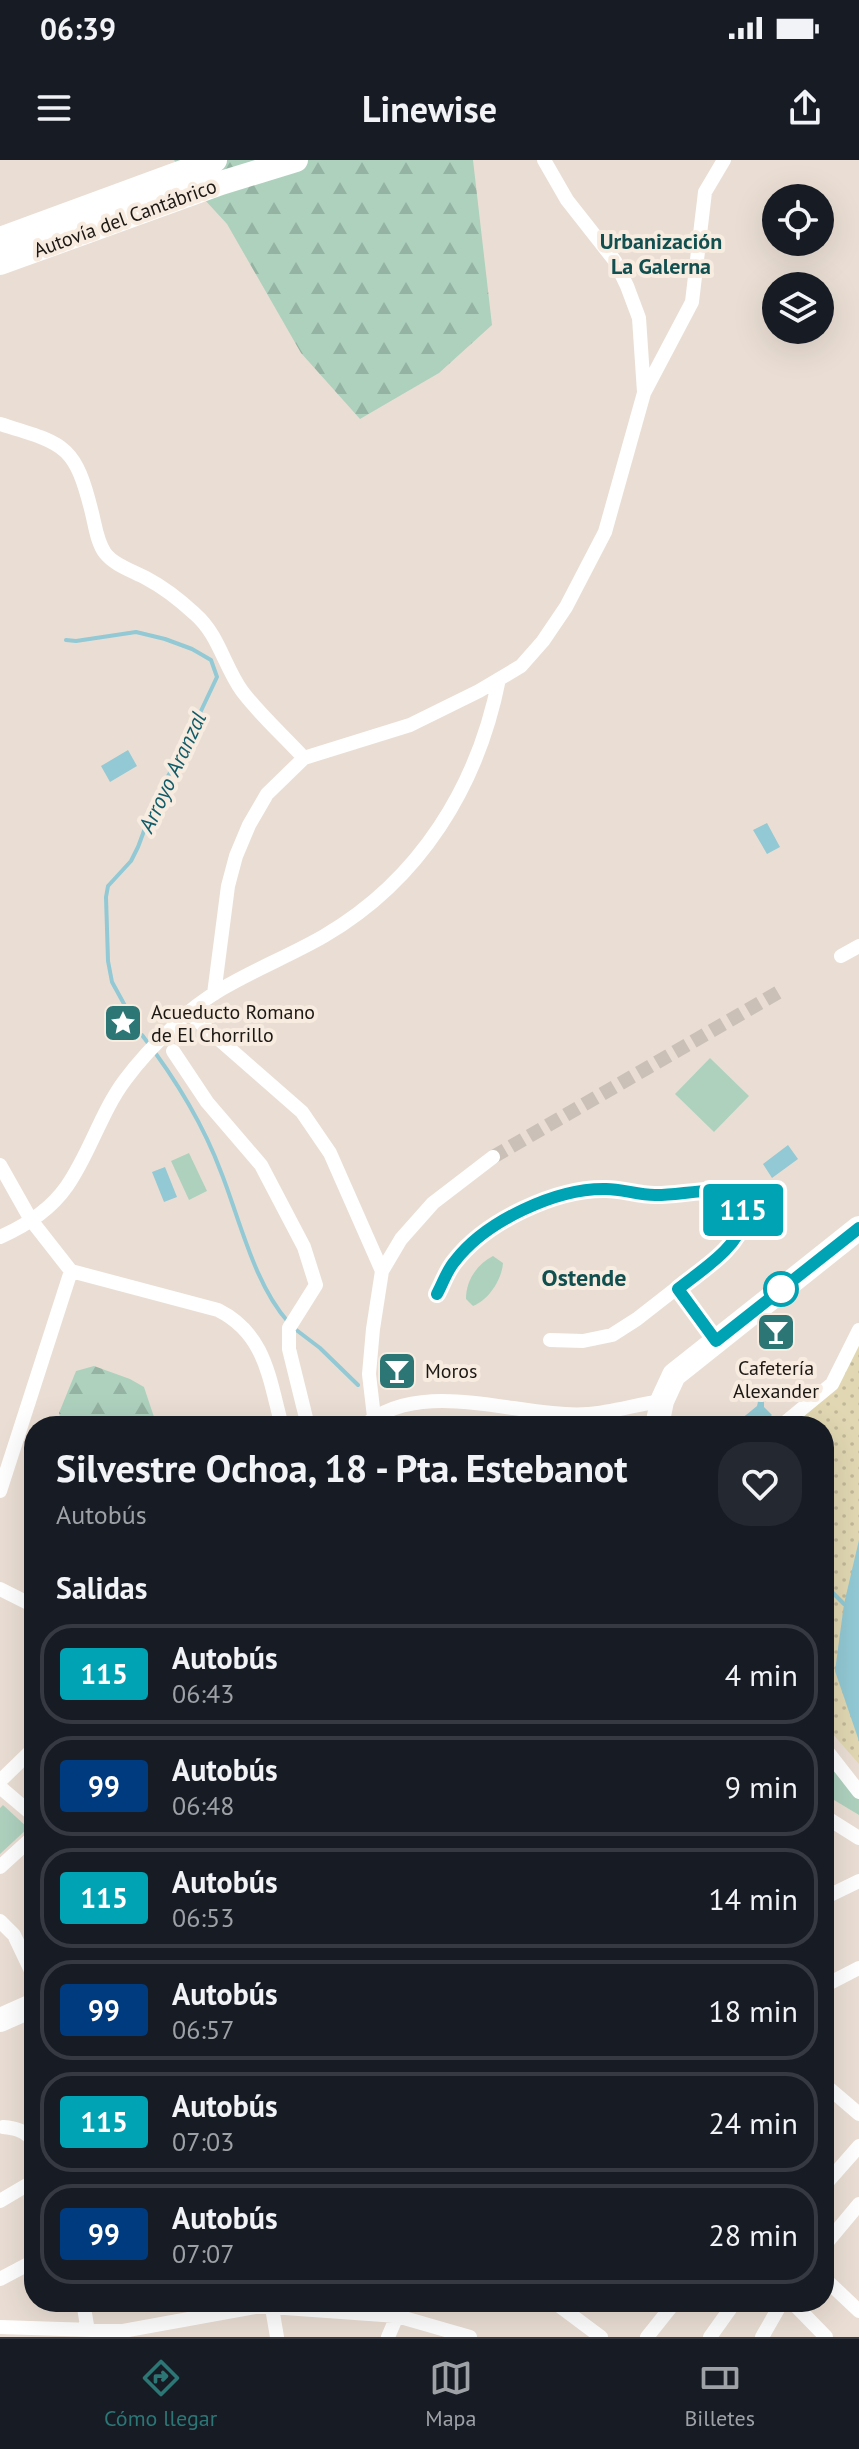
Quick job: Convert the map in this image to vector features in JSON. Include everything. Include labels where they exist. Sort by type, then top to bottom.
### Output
[{"type":"highway","name":"Autovía del Cantábrico","points":[[0,239],[215,160]]},
{"type":"highway","name":"Autovía del Cantábrico","points":[[0,263],[206,188],[296,160]]},
{"type":"highway","points":[[659,1416],[674,1375],[859,1228]]},
{"type":"highway","points":[[0,2020],[24,2009]]},
{"type":"street","points":[[544,160],[567,200],[615,261],[627,286],[639,318],[644,393]]},
{"type":"street","points":[[214,994],[228,886],[249,825],[267,794],[304,758],[410,725],[521,666],[543,641],[587,570],[610,517],[644,393],[692,302],[705,192],[724,160]]},
{"type":"street","points":[[0,424],[53,441],[67,452],[83,476],[97,537],[104,553],[148,579],[195,614],[218,642],[241,690],[304,758]]},
{"type":"street","points":[[0,1237],[31,1220],[67,1187],[125,1080],[175,1024],[214,994],[324,936],[366,909],[407,871],[444,822],[464,786],[489,722],[499,679]]},
{"type":"street","points":[[841,956],[859,946]]},
{"type":"street","points":[[189,1013],[302,1112],[330,1153],[382,1271]]},
{"type":"street","points":[[173,1051],[207,1102],[261,1165],[304,1247],[316,1285],[292,1323],[289,1349],[306,1416]]},
{"type":"street","points":[[369,1416],[373,1329],[382,1271],[401,1239],[433,1203],[493,1157]]},
{"type":"street","points":[[0,1165],[31,1220],[71,1271],[218,1310],[237,1319],[262,1354],[279,1416]]},
{"type":"street","points":[[437,1294],[454,1261],[472,1244],[499,1223],[561,1195],[610,1189],[653,1196],[727,1191],[737,1198],[746,1216],[733,1244],[678,1289],[612,1335],[583,1341],[550,1340]]},
{"type":"street","points":[[24,1416],[71,1271]]},
{"type":"street","points":[[678,1289],[716,1341]]},
{"type":"street","points":[[793,1416],[832,1384],[859,1330]]},
{"type":"street","points":[[579,1416],[662,1401]]},
{"type":"street","points":[[384,1416],[413,1404],[445,1402],[534,1416]]},
{"type":"street","points":[[0,1491],[24,1417]]},
{"type":"street","points":[[0,1589],[24,1601]]},
{"type":"street","points":[[24,1759],[0,1784],[24,1807]]},
{"type":"street","points":[[834,1760],[859,1792]]},
{"type":"street","points":[[834,1822],[859,1838]]},
{"type":"street","points":[[0,1867],[24,1845]]},
{"type":"street","points":[[834,1893],[859,1881]]},
{"type":"street","points":[[0,1921],[14,1935],[24,1956]]},
{"type":"street","points":[[834,1981],[859,1968]]},
{"type":"street","points":[[834,2093],[859,2114]]},
{"type":"street","points":[[1,2126],[24,2132]]},
{"type":"street","points":[[834,2175],[859,2146]]},
{"type":"street","points":[[0,2201],[24,2187]]},
{"type":"street","points":[[834,2234],[859,2204]]},
{"type":"street","points":[[0,2279],[24,2266]]},
{"type":"street","points":[[834,2287],[859,2311]]},
{"type":"street","points":[[85,2312],[89,2333]]},
{"type":"street","points":[[0,2327],[89,2333],[123,2331],[228,2312]]},
{"type":"street","points":[[272,2312],[277,2337]]},
{"type":"street","points":[[355,2312],[397,2316],[470,2337]]},
{"type":"street","points":[[388,2337],[399,2312]]},
{"type":"street","points":[[567,2312],[601,2337]]},
{"type":"street","points":[[647,2337],[667,2312]]},
{"type":"street","points":[[710,2337],[728,2312]]},
{"type":"street","points":[[762,2337],[776,2312]]},
{"type":"street","points":[[802,2312],[826,2337]]},
{"type":"green space","points":[[174,160],[473,160],[492,325],[439,373],[360,419],[301,353],[227,224],[192,186]]},
{"type":"green space","points":[[710,1058],[749,1096],[714,1132],[675,1094]]},
{"type":"green space","points":[[189,1153],[207,1191],[189,1200],[171,1161]]},
{"type":"green space","points":[[493,1256],[503,1263],[500,1276],[489,1294],[473,1306],[466,1299],[470,1280],[477,1269]]},
{"type":"green space","points":[[94,1366],[144,1387],[154,1416],[60,1416],[76,1371]]},
{"type":"green space","points":[[837,1770],[859,1791],[859,1815],[834,1800],[834,1772]]},
{"type":"green space","points":[[3,1805],[24,1824],[24,1832],[0,1854],[0,1808]]},
{"type":"sand","points":[[859,1342],[859,1764],[834,1735],[834,1416],[798,1416],[836,1387]]},
{"type":"water","points":[[128,750],[137,766],[110,782],[101,766]]},
{"type":"water","points":[[767,823],[780,847],[767,854],[753,830]]},
{"type":"water","points":[[788,1145],[798,1159],[772,1178],[763,1164]]},
{"type":"water","points":[[165,1167],[177,1197],[164,1202],[152,1172]]},
{"type":"water","points":[[759,1397],[764,1398],[764,1407],[772,1415],[745,1416],[757,1406]]},
{"type":"water","points":[[859,1540],[859,1741],[835,1671],[844,1604]]},
{"type":"waterway","name":"Arroyo Aranzal","points":[[66,640],[136,632],[165,639],[211,660],[217,677],[157,796],[131,861],[108,886],[108,961],[112,982],[135,1024]]},
{"type":"waterway","name":"Arroyo Aranzal","points":[[142,1035],[176,1084],[214,1153],[257,1271],[289,1323]]},
{"type":"waterway","name":"Arroyo Aranzal","points":[[295,1329],[320,1348],[358,1385]]},
{"type":"waterway","name":"Arroyo Aranzal","points":[[834,1594],[844,1604]]},
{"type":"tunnel","points":[[493,1157],[784,989]]},
{"type":"bus line","name":"115","points":[[437,1294],[454,1261],[472,1244],[499,1223],[561,1195],[610,1189],[653,1196],[727,1191],[737,1198],[746,1216],[742,1229],[733,1244],[678,1289],[716,1341],[859,1228]]},
{"type":"place","name":"Acueducto Romano de El Chorrillo","points":[[123,1023]]},
{"type":"place","name":"Cafetería Alexander","points":[[776,1332]]},
{"type":"place","name":"Moros","points":[[397,1371]]},
{"type":"district","name":"Urbanización La Galerna","points":[[661,254]]},
{"type":"district","name":"Ostende","points":[[584,1278]]}]
